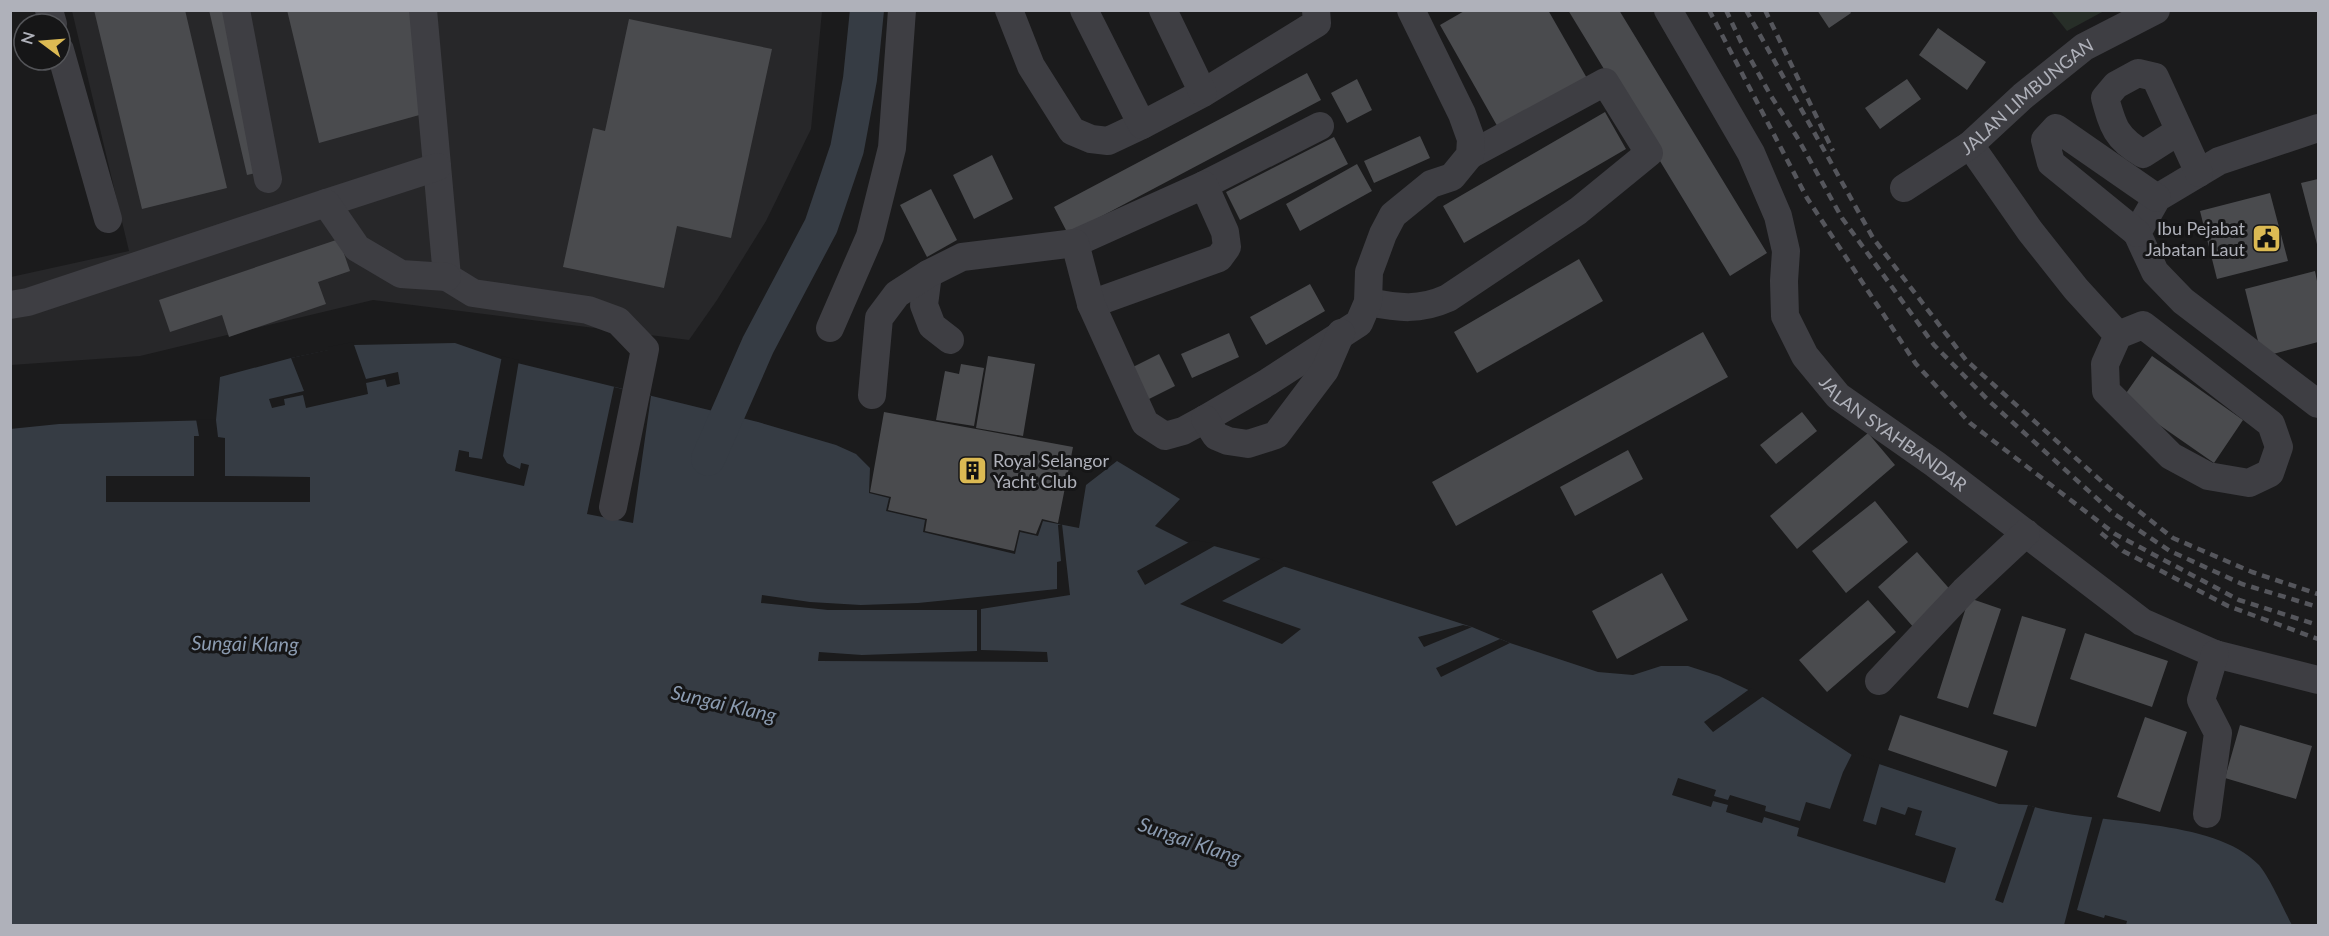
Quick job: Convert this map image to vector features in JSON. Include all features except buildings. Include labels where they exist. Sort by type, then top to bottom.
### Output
[{"type":"street","points":[[236,10],[268,179]]},
{"type":"street","points":[[423,10],[447,277]]},
{"type":"street","points":[[830,328],[870,236],[890,159],[902,10]]},
{"type":"street","points":[[1009,10],[1031,66],[1072,131],[1091,139],[1108,141],[1142,126],[1203,93],[1317,23],[1316,10]]},
{"type":"street","points":[[1084,10],[1142,126]]},
{"type":"street","points":[[1163,10],[1203,93]]},
{"type":"street","points":[[1411,10],[1462,114],[1471,139],[1470,155]]},
{"type":"street","name":"JALAN SYAHBANDAR","points":[[1668,10],[1751,153],[1778,216],[1786,251],[1785,316],[1804,356],[1838,396],[1935,464],[2142,622],[2215,654],[2319,680]]},
{"type":"street","name":"JALAN LIMBUNGAN","points":[[1904,188],[1970,145],[2023,96],[2084,47],[2156,10]]},
{"type":"street","points":[[66,72],[108,219]]},
{"type":"street","points":[[1075,243],[1091,304],[1145,423],[1165,436],[1183,431],[1268,382],[1359,323],[1368,302],[1369,272],[1383,234],[1393,215],[1431,184],[1452,177],[1470,155],[1605,82],[1649,153],[1578,211],[1448,298],[1429,306],[1403,307],[1368,302]]},
{"type":"street","points":[[872,395],[879,318],[897,294],[928,274],[962,257],[1075,243],[1204,185],[1320,126]]},
{"type":"street","points":[[2157,198],[2056,128],[2045,140],[2051,163],[2137,233],[2155,272],[2183,302],[2319,404]]},
{"type":"street","points":[[2137,233],[2157,198],[2219,161],[2319,128]]},
{"type":"street","points":[[2179,131],[2199,173]]},
{"type":"street","points":[[1970,145],[2030,231],[2076,289],[2118,335]]},
{"type":"street","points":[[10,305],[28,302],[437,167]]},
{"type":"street","points":[[1091,304],[1219,258],[1227,247],[1225,232],[1204,185]]},
{"type":"street","points":[[326,203],[357,248],[401,274],[447,277],[473,293],[588,310],[618,321],[645,349],[613,507]]},
{"type":"street","points":[[928,274],[924,305],[932,326],[950,340]]},
{"type":"street","points":[[2143,325],[2271,424],[2279,447],[2270,473],[2249,483],[2208,476],[2170,456],[2106,391],[2104,364],[2118,335],[2143,325]]},
{"type":"street","points":[[1205,420],[1216,436],[1228,441],[1248,444],[1275,435],[1325,370],[1341,333]]},
{"type":"street","points":[[1879,681],[1964,591],[2026,533]]},
{"type":"street","points":[[2207,814],[2218,733],[2201,700],[2215,654]]},
{"type":"shaded area","points":[[72,11],[822,11],[811,129],[766,221],[689,340],[373,300],[140,356],[11,365],[11,277],[129,251]]},
{"type":"shaded area","points":[[2051,11],[2104,11],[2067,31]]},
{"type":"water","name":"Sungai Klang","points":[[455,343],[501,359],[758,422],[836,445],[856,454],[870,468],[869,493],[889,498],[886,511],[925,520],[923,532],[1015,554],[1020,532],[1038,536],[1043,521],[1079,528],[1086,485],[1117,461],[1180,499],[1155,526],[1189,543],[1214,546],[1261,559],[1472,627],[1510,643],[1598,672],[1633,675],[1661,666],[1688,666],[1719,676],[1763,697],[1852,755],[1999,804],[2028,805],[2054,812],[2150,824],[2212,838],[2238,849],[2259,865],[2292,925],[11,925],[10,429],[59,424],[216,420],[220,377],[291,358],[353,345]]},
{"type":"pier","points":[[353,342],[366,379],[398,372],[400,384],[387,387],[385,379],[366,383],[368,394],[306,408],[303,395],[284,399],[285,405],[272,408],[269,399],[304,391],[291,358]]},
{"type":"pier","points":[[502,356],[519,360],[503,456],[507,463],[520,469],[521,463],[529,465],[524,486],[455,471],[459,450],[469,452],[469,457],[482,459]]},
{"type":"pier","points":[[614,387],[651,396],[633,523],[587,514]]},
{"type":"pier","points":[[196,419],[216,420],[218,437],[225,438],[225,476],[310,477],[310,502],[106,502],[106,476],[194,476],[194,436],[199,436]]},
{"type":"pier","points":[[1062,524],[1070,595],[981,609],[981,650],[1047,652],[1048,662],[818,661],[819,652],[862,655],[977,651],[977,610],[828,610],[761,603],[762,595],[810,602],[861,605],[918,603],[1057,589],[1057,562],[1061,561],[1058,525]]},
{"type":"pier","points":[[1193,540],[1218,544],[1145,585],[1137,571]]},
{"type":"pier","points":[[1264,557],[1287,565],[1222,601],[1301,629],[1282,644],[1180,604]]},
{"type":"pier","points":[[1463,625],[1472,627],[1424,647],[1418,637]]},
{"type":"pier","points":[[1500,639],[1510,643],[1441,677],[1436,668]]},
{"type":"pier","points":[[1751,688],[1765,695],[1713,732],[1704,722]]},
{"type":"pier","points":[[1853,752],[1880,762],[1863,821],[1876,825],[1881,807],[1905,815],[1908,807],[1922,811],[1915,835],[1956,848],[1945,883],[1797,836],[1799,828],[1764,817],[1762,823],[1726,812],[1728,805],[1713,801],[1711,807],[1672,795],[1678,778],[1716,790],[1714,796],[1728,800],[1730,795],[1766,806],[1765,811],[1800,821],[1806,802],[1830,809]]},
{"type":"pier","points":[[2028,805],[2035,807],[2003,903],[1995,900]]},
{"type":"pier","points":[[2093,814],[2104,815],[2077,910],[2104,918],[2105,915],[2127,921],[2126,925],[2064,925]]},
{"type":"waterway","points":[[708,459],[758,345],[821,226],[847,149],[860,79],[867,10]]},
{"type":"railway","points":[[1709,10],[1807,198],[1916,364],[1970,423],[2115,534],[2239,600],[2318,625]]},
{"type":"railway","points":[[1726,10],[1771,96],[1797,137],[1842,218],[1934,345],[1989,401],[2113,513],[2170,551],[2242,584],[2318,607]]},
{"type":"railway","points":[[1746,10],[1873,238],[1966,360],[2108,487],[2173,538],[2252,572],[2318,594]]},
{"type":"railway","points":[[1765,10],[1833,151]]},
{"type":"railway","points":[[2101,533],[2123,551],[2228,606],[2318,639]]},
{"type":"place","name":"Ibu Pejabat Jabatan Laut","points":[[2266,238]]},
{"type":"place","name":"Royal Selangor Yacht Club","points":[[972,470]]}]
